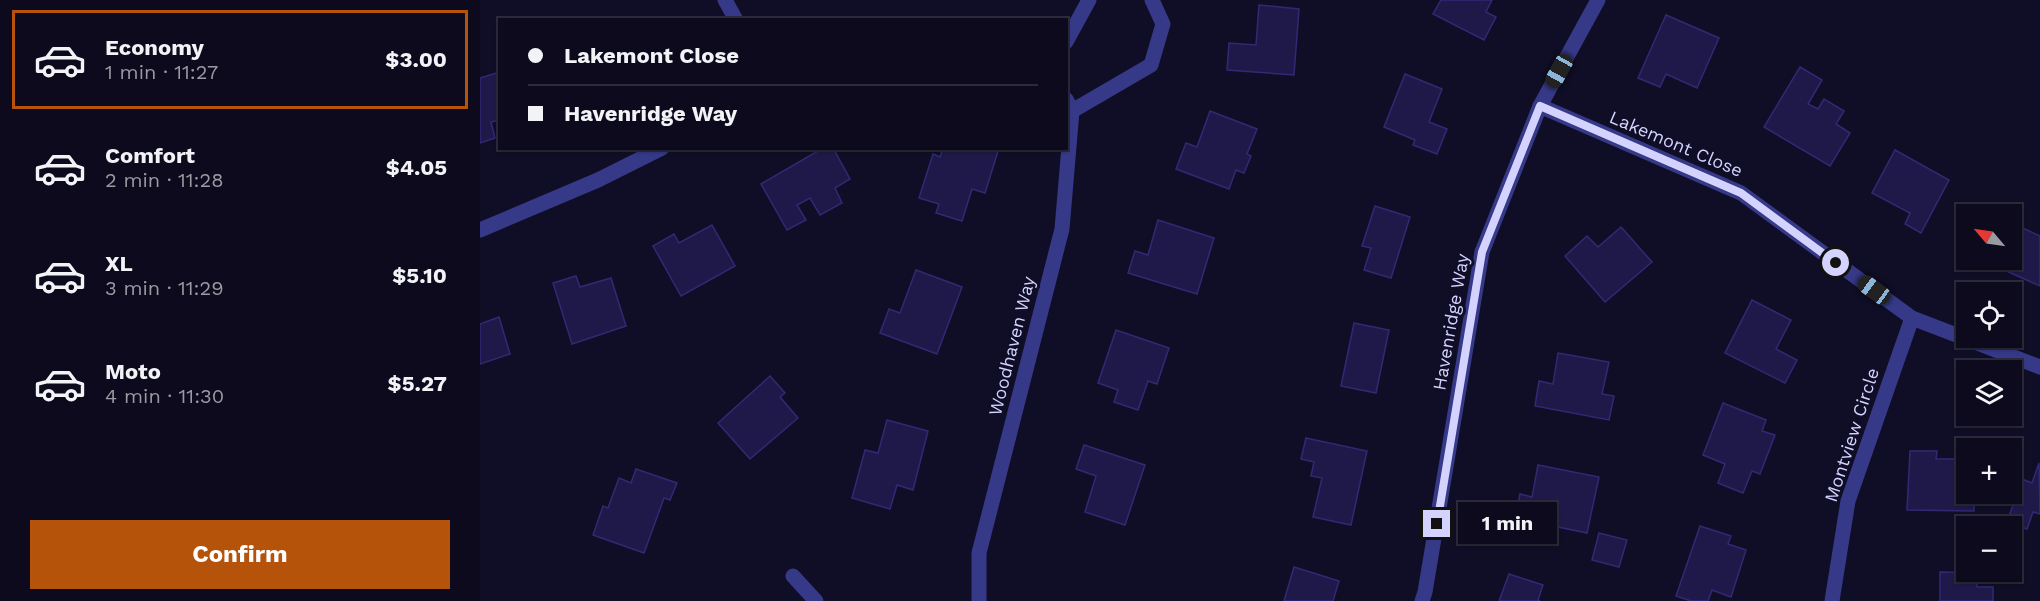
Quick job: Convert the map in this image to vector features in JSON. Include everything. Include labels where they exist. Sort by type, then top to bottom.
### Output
[{"type":"street","points":[[725,0],[735,18]]},
{"type":"street","points":[[1068,38],[1089,0]]},
{"type":"street","points":[[1069,105],[1151,65],[1163,24],[1152,0]]},
{"type":"street","name":"Havenridge Way","points":[[1422,601],[1482,252],[1540,106],[1598,0]]},
{"type":"street","name":"Woodhaven Way","points":[[1068,123],[1069,105]]},
{"type":"street","name":"Lakemont Close","points":[[1540,106],[1741,193],[1912,318],[2040,367]]},
{"type":"street","points":[[480,230],[598,180],[658,150]]},
{"type":"street","name":"Woodhaven Way","points":[[979,601],[979,554],[1062,229],[1066,150]]},
{"type":"street","name":"Montview Circle","points":[[1832,601],[1848,501],[1912,318]]},
{"type":"street","points":[[793,576],[816,601]]},
{"type":"building","points":[[1441,0],[1492,0],[1486,12],[1496,17],[1484,40],[1433,14]]},
{"type":"building","points":[[1259,5],[1299,9],[1294,75],[1227,70],[1229,43],[1256,45]]},
{"type":"building","points":[[1666,15],[1719,38],[1697,88],[1666,74],[1660,87],[1638,78]]},
{"type":"building","points":[[1800,67],[1822,80],[1808,104],[1818,109],[1824,99],[1844,111],[1836,124],[1850,133],[1830,166],[1764,127]]},
{"type":"building","points":[[498,73],[498,120],[491,122],[495,138],[480,143],[480,78]]},
{"type":"building","points":[[1405,74],[1442,89],[1429,122],[1447,129],[1437,154],[1413,145],[1415,140],[1384,127]]},
{"type":"building","points":[[1210,111],[1257,129],[1247,154],[1251,156],[1244,173],[1236,170],[1229,189],[1176,169],[1186,143],[1197,147]]},
{"type":"building","points":[[820,150],[834,150],[850,179],[835,188],[842,203],[820,215],[810,198],[797,205],[806,220],[787,230],[761,184]]},
{"type":"building","points":[[942,150],[998,150],[985,193],[972,189],[962,221],[936,213],[939,204],[919,198],[933,154],[940,157]]},
{"type":"building","points":[[1895,150],[1949,180],[1921,233],[1905,224],[1910,213],[1872,193]]},
{"type":"building","points":[[1375,206],[1410,217],[1391,278],[1364,270],[1371,248],[1362,246]]},
{"type":"building","points":[[1158,220],[1214,238],[1197,294],[1128,273],[1135,251],[1148,255]]},
{"type":"building","points":[[712,225],[735,266],[681,296],[653,246],[674,234],[679,243]]},
{"type":"building","points":[[1621,227],[1652,262],[1605,302],[1565,256],[1587,236],[1598,247]]},
{"type":"building","points":[[2022,228],[2040,236],[2040,286],[2004,270],[2022,270]]},
{"type":"building","points":[[916,270],[962,287],[937,354],[880,333],[889,309],[900,313]]},
{"type":"building","points":[[576,276],[580,287],[611,278],[626,326],[572,344],[553,283]]},
{"type":"building","points":[[1752,300],[1791,320],[1776,349],[1797,360],[1785,383],[1725,353]]},
{"type":"building","points":[[499,317],[510,354],[480,364],[480,324]]},
{"type":"building","points":[[1354,323],[1389,330],[1376,393],[1341,386]]},
{"type":"building","points":[[1116,330],[1169,348],[1157,384],[1148,381],[1138,410],[1114,402],[1118,390],[1098,383]]},
{"type":"building","points":[[1558,353],[1609,362],[1602,394],[1614,396],[1609,420],[1535,406],[1539,381],[1553,384]]},
{"type":"building","points":[[770,376],[785,393],[780,397],[798,418],[750,459],[718,423]]},
{"type":"building","points":[[1723,403],[1766,420],[1762,431],[1775,435],[1760,474],[1752,471],[1743,493],[1718,483],[1725,464],[1703,455]]},
{"type":"building","points":[[887,420],[928,431],[913,490],[897,485],[890,509],[852,498],[865,450],[878,453]]},
{"type":"building","points":[[1306,438],[1367,451],[1351,525],[1313,517],[1322,478],[1311,476],[1314,462],[1301,459]]},
{"type":"building","points":[[1084,445],[1145,465],[1125,525],[1085,512],[1096,476],[1076,469]]},
{"type":"building","points":[[1910,451],[1937,451],[1936,459],[1956,459],[1956,504],[1974,504],[1974,511],[1907,510]]},
{"type":"building","points":[[2039,463],[2040,514],[2033,512],[2027,529],[2022,527],[2022,516],[2009,516],[2013,504],[2022,504],[2022,479],[2032,483]]},
{"type":"building","points":[[1538,465],[1599,477],[1587,533],[1515,518],[1520,494],[1532,497]]},
{"type":"building","points":[[636,469],[677,483],[670,500],[664,498],[644,553],[593,535],[603,506],[608,508],[619,478],[631,483]]},
{"type":"building","points":[[1700,526],[1731,536],[1728,544],[1746,550],[1731,597],[1712,590],[1708,601],[1691,601],[1676,596]]},
{"type":"building","points":[[1599,533],[1627,540],[1619,567],[1592,560]]},
{"type":"building","points":[[1294,567],[1339,581],[1333,601],[1284,601]]},
{"type":"building","points":[[1940,572],[1956,572],[1956,582],[1977,582],[1977,587],[1993,587],[1993,601],[1940,601]]},
{"type":"building","points":[[1509,574],[1543,585],[1538,600],[1540,601],[1499,601]]},
{"type":"route","points":[[1437,524],[1482,252],[1540,106],[1741,193],[1836,263]]}]
